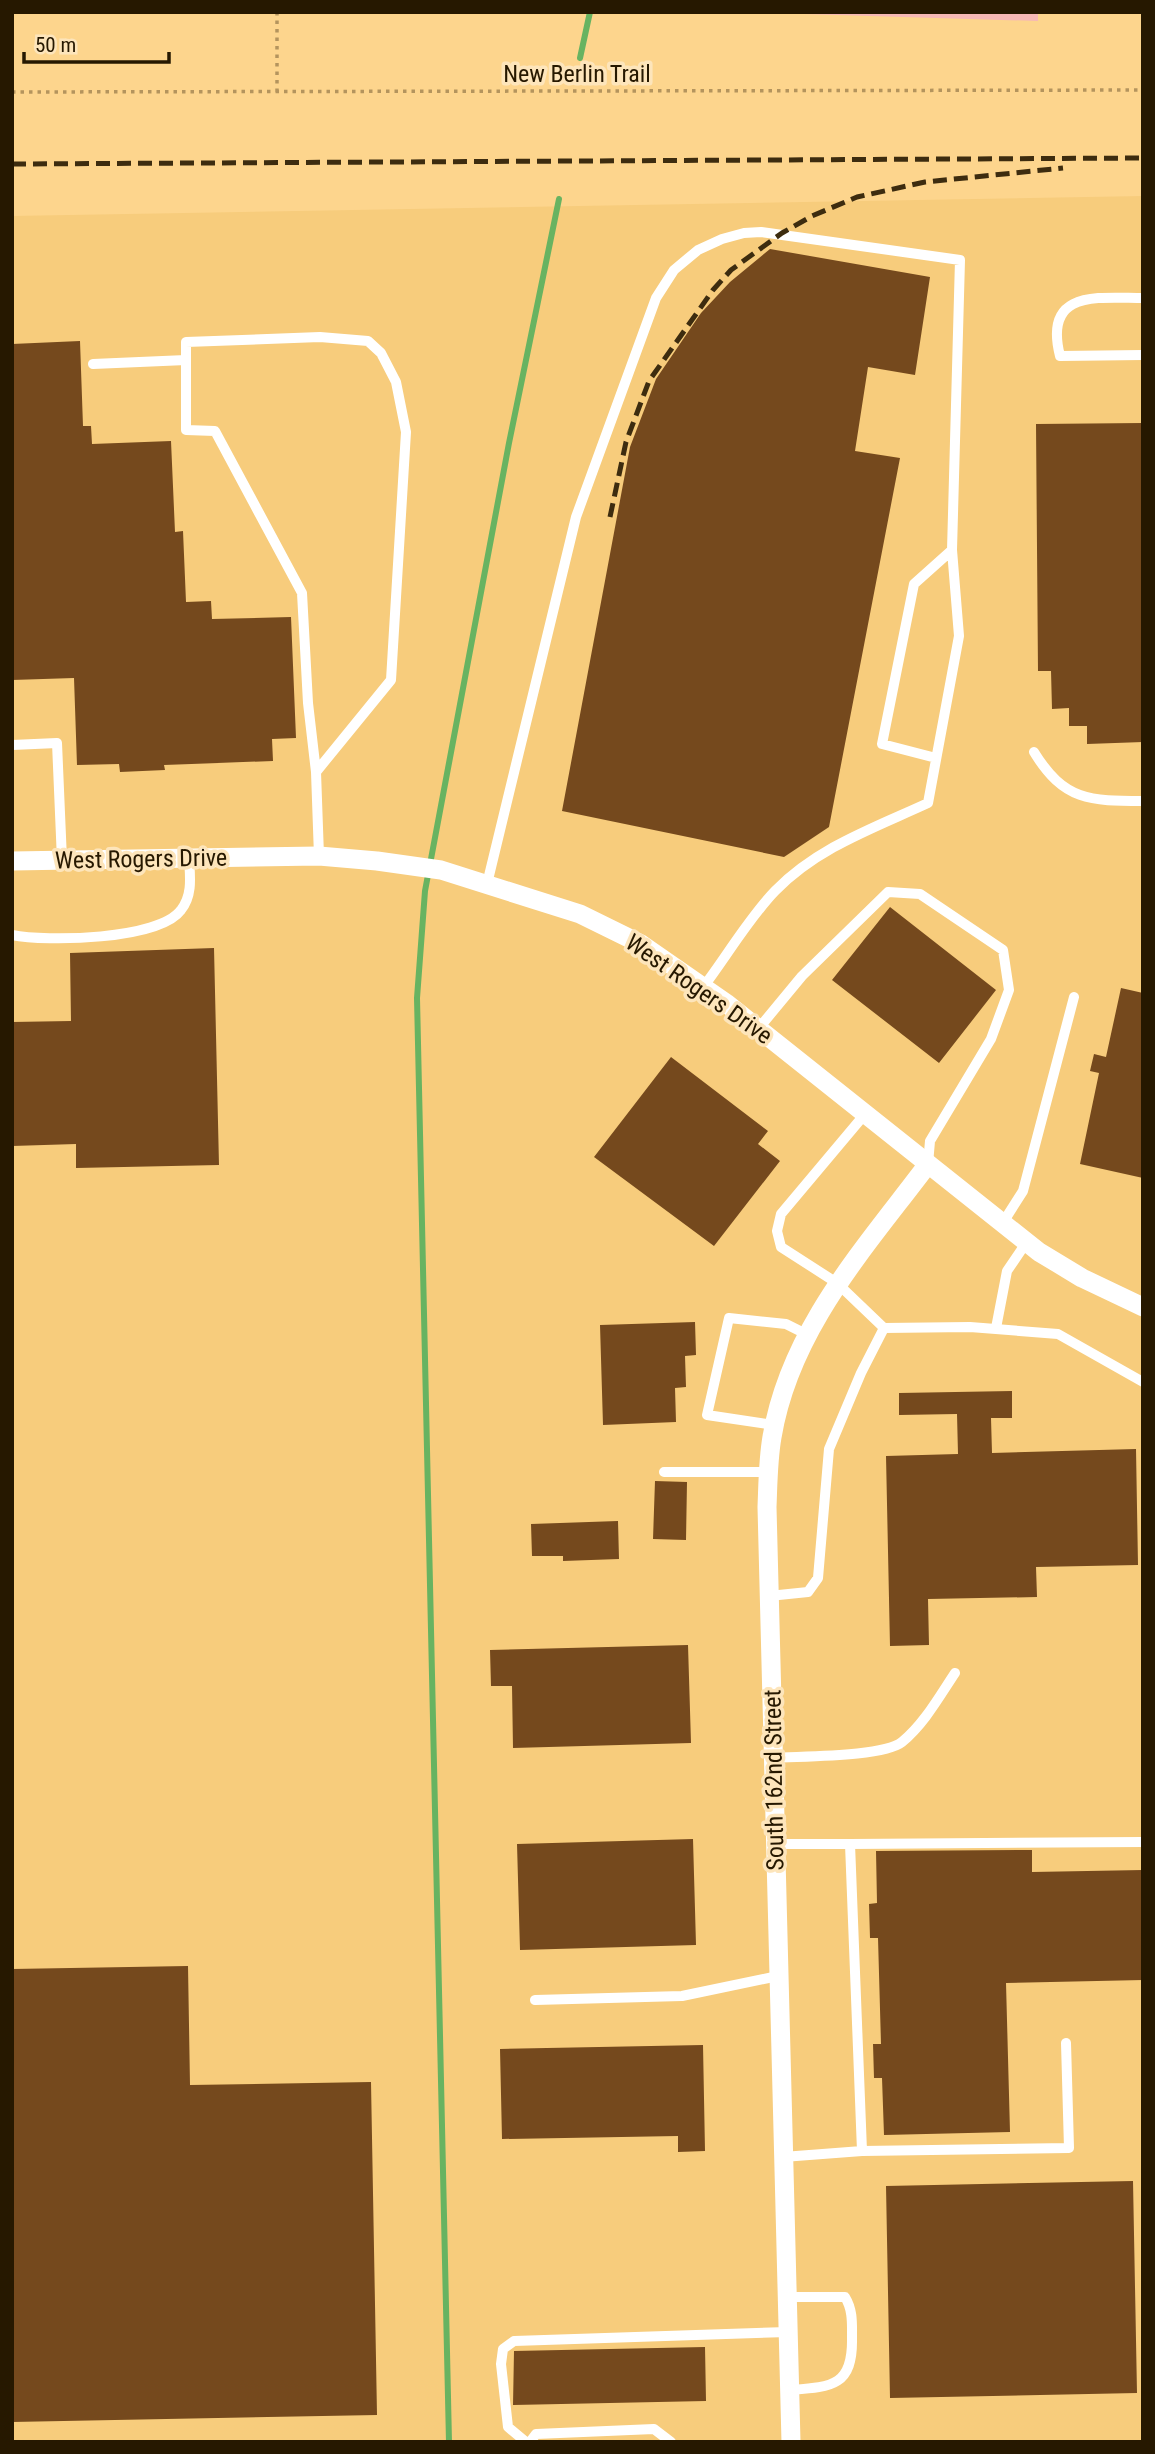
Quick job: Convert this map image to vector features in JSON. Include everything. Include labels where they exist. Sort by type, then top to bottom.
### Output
[{"type":"street","name":"West Rogers Drive","points":[[12,861],[319,856],[420,865],[539,900],[602,924],[671,962],[704,986],[1026,1243],[1082,1278],[1143,1307]]},
{"type":"street","name":"South 162nd Street","points":[[791,2442],[768,1472],[774,1425],[790,1371],[806,1334],[837,1283],[928,1164]]},
{"type":"lane","points":[[487,884],[576,517],[656,298],[674,270],[698,250],[722,239],[761,232],[960,260],[952,550],[959,636],[928,803],[862,831],[825,852],[786,881],[756,914],[704,986]]},
{"type":"lane","points":[[1143,298],[1081,298],[1070,303],[1061,314],[1057,343],[1060,356],[1143,355]]},
{"type":"lane","points":[[316,772],[391,680],[405,432],[402,404],[388,365],[368,341],[320,337],[186,342],[186,430],[215,431],[302,593],[308,703],[316,772],[319,856]]},
{"type":"lane","points":[[93,364],[186,360]]},
{"type":"lane","points":[[936,758],[882,744],[914,584],[952,550]]},
{"type":"lane","points":[[12,744],[57,743],[62,860]]},
{"type":"lane","points":[[1034,752],[1053,779],[1083,798],[1143,801]]},
{"type":"lane","points":[[12,934],[124,936],[161,925],[180,912],[190,894],[189,858]]},
{"type":"lane","points":[[759,1028],[803,976],[888,892],[920,894],[1003,950],[1009,990],[996,1027],[929,1141],[928,1164]]},
{"type":"lane","points":[[1002,1224],[1024,1191],[1074,997]]},
{"type":"lane","points":[[865,1114],[781,1214],[777,1231],[781,1247],[837,1283],[884,1328],[996,1328],[1058,1334],[1143,1382]]},
{"type":"lane","points":[[996,1328],[1007,1271],[1026,1243]]},
{"type":"lane","points":[[774,1425],[707,1415],[729,1318],[786,1324],[806,1334]]},
{"type":"lane","points":[[769,1596],[808,1592],[818,1578],[829,1449],[860,1373],[884,1328]]},
{"type":"lane","points":[[664,1472],[768,1472]]},
{"type":"lane","points":[[773,1758],[878,1751],[900,1744],[928,1714],[955,1673]]},
{"type":"lane","points":[[775,1844],[1143,1842]]},
{"type":"lane","points":[[850,1844],[862,2151]]},
{"type":"lane","points":[[535,2000],[682,1996],[778,1976]]},
{"type":"lane","points":[[783,2157],[862,2151],[1069,2148],[1066,2043]]},
{"type":"lane","points":[[787,2297],[845,2297],[852,2307],[853,2363],[841,2379],[828,2387],[789,2389]]},
{"type":"lane","points":[[671,2442],[654,2429],[536,2434],[528,2442],[508,2427],[503,2349],[514,2341],[788,2332]]},
{"type":"path","points":[[276,92],[278,12]]},
{"type":"path","name":"New Berlin Trail","points":[[12,92],[1143,90]]},
{"type":"shaded area","points":[[740,12],[1038,12],[1038,21]]},
{"type":"shaded area","points":[[1143,196],[1143,2442],[12,2442],[12,216]]},
{"type":"building","points":[[770,249],[930,277],[915,375],[868,367],[855,451],[900,458],[829,827],[784,857],[562,811],[630,447],[656,379],[701,313],[730,282]]},
{"type":"building","points":[[80,341],[83,426],[91,426],[92,444],[171,441],[175,532],[183,531],[186,602],[211,601],[212,619],[291,617],[296,738],[272,739],[273,761],[164,765],[165,770],[120,772],[119,764],[77,765],[74,678],[12,680],[12,344]]},
{"type":"building","points":[[1143,423],[1143,742],[1087,744],[1087,726],[1069,726],[1069,708],[1052,709],[1051,671],[1038,671],[1036,424]]},
{"type":"building","points":[[890,907],[996,990],[939,1063],[832,980]]},
{"type":"building","points":[[214,948],[219,1165],[76,1168],[76,1144],[12,1146],[12,1022],[71,1021],[70,953]]},
{"type":"building","points":[[1121,988],[1143,993],[1143,1178],[1080,1164],[1099,1073],[1090,1071],[1094,1054],[1106,1057]]},
{"type":"building","points":[[671,1057],[768,1131],[758,1144],[780,1161],[714,1246],[594,1157]]},
{"type":"building","points":[[695,1322],[696,1355],[685,1356],[686,1387],[675,1388],[676,1422],[603,1425],[600,1325]]},
{"type":"building","points":[[1012,1391],[1012,1418],[991,1418],[992,1453],[1136,1449],[1138,1565],[1036,1567],[1037,1597],[928,1599],[929,1645],[890,1646],[886,1456],[958,1454],[957,1414],[899,1415],[899,1393]]},
{"type":"building","points":[[655,1481],[687,1482],[686,1540],[653,1539]]},
{"type":"building","points":[[618,1521],[619,1559],[563,1561],[563,1556],[532,1556],[531,1524]]},
{"type":"building","points":[[688,1645],[691,1743],[513,1748],[512,1686],[491,1686],[490,1650]]},
{"type":"building","points":[[693,1839],[696,1945],[520,1950],[517,1844]]},
{"type":"building","points":[[1032,1850],[1032,1872],[1143,1870],[1143,1980],[1006,1983],[1010,2132],[884,2135],[882,2078],[874,2078],[873,2044],[881,2044],[878,1938],[870,1938],[869,1904],[877,1903],[876,1851]]},
{"type":"building","points":[[188,1966],[190,2085],[371,2082],[377,2415],[12,2422],[12,1969]]},
{"type":"building","points":[[703,2045],[705,2151],[678,2152],[678,2136],[502,2139],[500,2049]]},
{"type":"building","points":[[1133,2181],[1137,2393],[890,2398],[886,2186]]},
{"type":"building","points":[[705,2347],[706,2401],[513,2405],[514,2351]]},
{"type":"waterway","points":[[580,58],[590,12]]},
{"type":"waterway","points":[[449,2442],[417,998],[425,891],[509,443],[559,199]]},
{"type":"railway","points":[[12,164],[1143,158]]},
{"type":"railway","points":[[610,517],[626,442],[649,381],[713,290],[731,270],[782,233],[812,216],[857,197],[925,182],[1063,168]]}]
